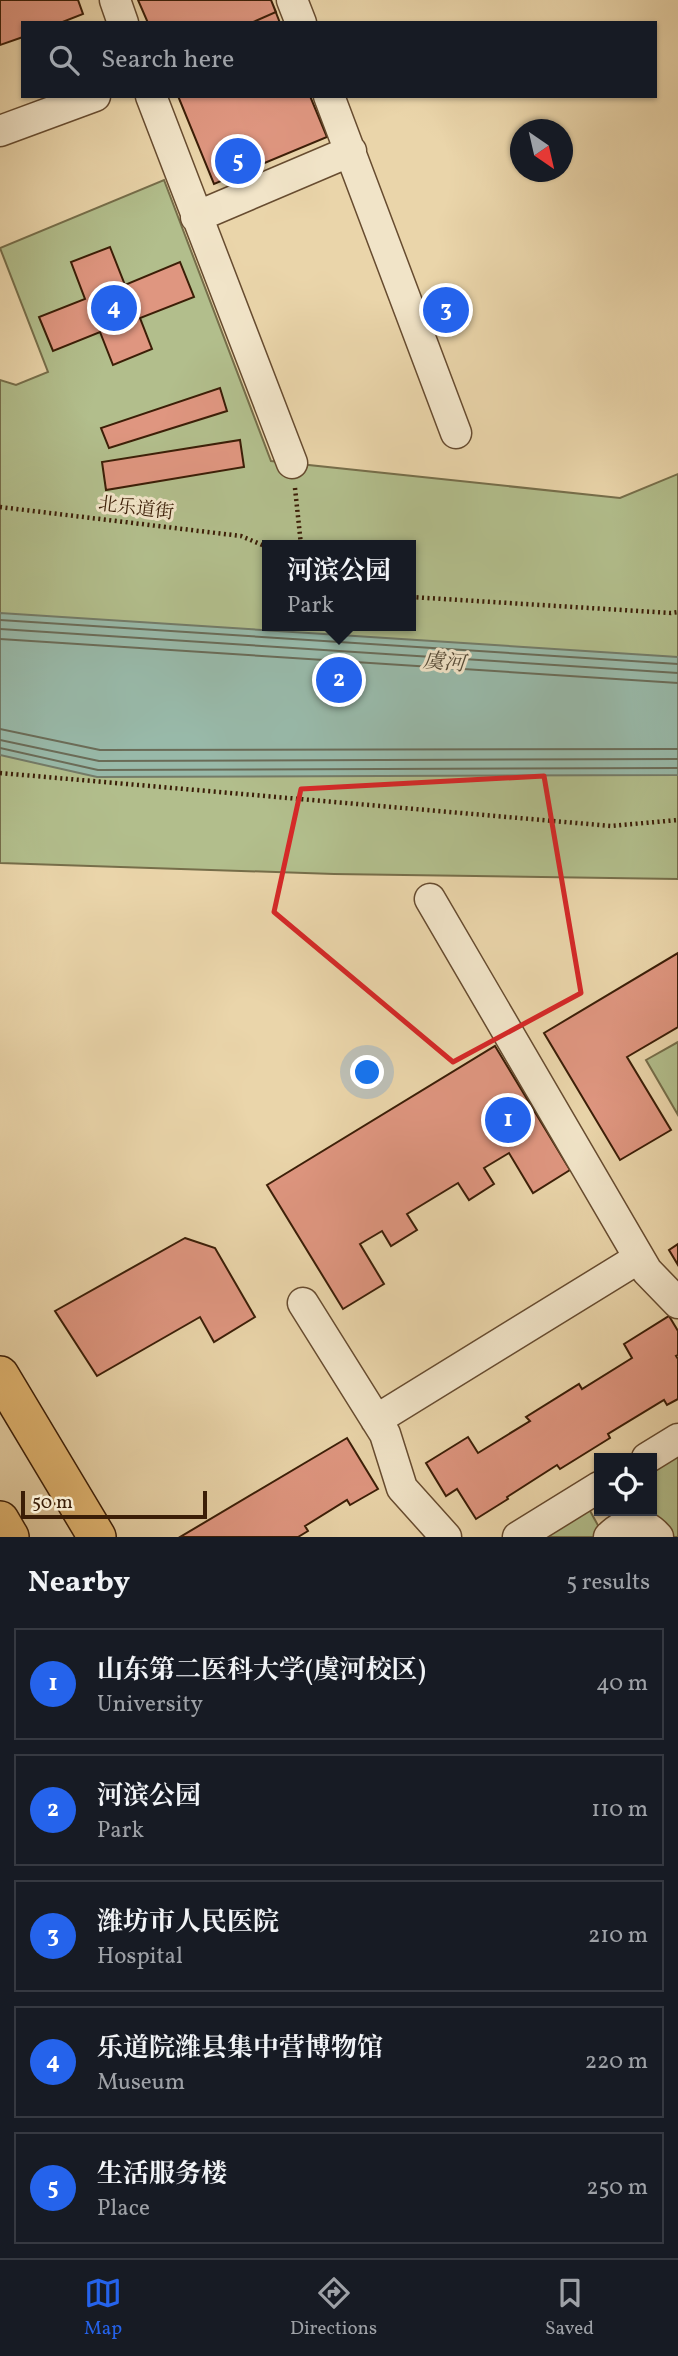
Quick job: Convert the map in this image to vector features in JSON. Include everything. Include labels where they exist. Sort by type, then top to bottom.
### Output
[{"type":"main road","points":[[0,1375],[97,1537]]},
{"type":"main road","points":[[0,1520],[10,1537]]},
{"type":"street","points":[[115,0],[122,21]]},
{"type":"street","points":[[292,0],[300,21]]},
{"type":"street","points":[[0,131],[90,98]]},
{"type":"street","points":[[152,98],[292,463]]},
{"type":"street","points":[[330,98],[456,433]]},
{"type":"street","points":[[196,217],[351,151]]},
{"type":"street","points":[[430,899],[639,1258],[647,1271],[678,1303]]},
{"type":"street","points":[[376,1420],[639,1258]]},
{"type":"street","points":[[303,1303],[385,1434],[402,1488],[446,1537]]},
{"type":"street","points":[[655,1453],[678,1439]]},
{"type":"street","points":[[518,1537],[594,1512]]},
{"type":"street","points":[[618,1516],[632,1524],[649,1528],[658,1537]]},
{"type":"path","points":[[292,463],[300,540]]},
{"type":"path","name":"北乐道街","points":[[0,506],[241,536],[262,545]]},
{"type":"path","points":[[416,597],[678,612]]},
{"type":"path","points":[[0,773],[611,826],[678,820]]},
{"type":"highlighted area","points":[[544,776],[581,993],[453,1062],[274,912],[301,789]]},
{"type":"green space","points":[[164,180],[271,461],[620,498],[678,474],[678,879],[334,874],[0,863],[0,380],[16,385],[48,372],[0,248]]},
{"type":"green space","points":[[678,1042],[678,1115],[646,1060]]},
{"type":"green space","points":[[678,1454],[678,1537],[667,1537],[633,1516],[657,1516],[657,1467]]},
{"type":"green space","points":[[589,1509],[600,1529],[598,1537],[541,1537]]},
{"type":"water","name":"虞河","points":[[0,613],[678,657],[678,775],[97,777],[0,755]]},
{"type":"building","points":[[0,0],[78,0],[83,14],[65,21],[21,21],[21,38],[0,45]]},
{"type":"building","points":[[0,0],[78,0],[83,14],[65,21],[21,21],[21,38],[0,45]]},
{"type":"building","points":[[138,0],[271,0],[279,21],[147,21]]},
{"type":"building","points":[[138,0],[271,0],[276,12],[256,21],[147,21]]},
{"type":"building","points":[[179,98],[311,98],[327,137],[214,184]]},
{"type":"building","points":[[110,247],[125,285],[180,262],[194,297],[140,318],[152,349],[113,365],[100,332],[53,351],[39,317],[85,299],[71,262]]},
{"type":"building","points":[[220,388],[227,411],[109,448],[101,428]]},
{"type":"building","points":[[240,440],[244,467],[106,490],[102,462]]},
{"type":"building","points":[[678,953],[678,1027],[627,1057],[671,1130],[620,1160],[544,1033]]},
{"type":"building","points":[[495,1046],[570,1170],[533,1193],[509,1153],[484,1168],[494,1184],[469,1200],[458,1183],[407,1214],[417,1230],[391,1246],[382,1231],[360,1244],[384,1284],[343,1309],[267,1185]]},
{"type":"building","points":[[185,1238],[215,1248],[255,1317],[214,1342],[200,1317],[97,1376],[55,1311]]},
{"type":"building","points":[[678,1244],[678,1265],[669,1250]]},
{"type":"building","points":[[669,1316],[678,1331],[678,1399],[667,1405],[664,1400],[608,1434],[610,1438],[560,1469],[557,1465],[476,1519],[457,1489],[446,1496],[426,1463],[468,1437],[478,1453],[530,1421],[526,1417],[579,1384],[582,1389],[632,1358],[624,1344]]},
{"type":"building","points":[[347,1438],[378,1489],[350,1505],[347,1500],[305,1526],[308,1531],[298,1537],[180,1537]]},
{"type":"place","name":"生活服务楼","points":[[238,161]]},
{"type":"place","name":"乐道院潍县集中营博物馆","points":[[114,308]]},
{"type":"place","name":"潍坊市人民医院","points":[[446,310]]},
{"type":"place","name":"河滨公园","points":[[339,680]]},
{"type":"place","name":"山东第二医科大学(虞河校区)","points":[[508,1120]]}]
